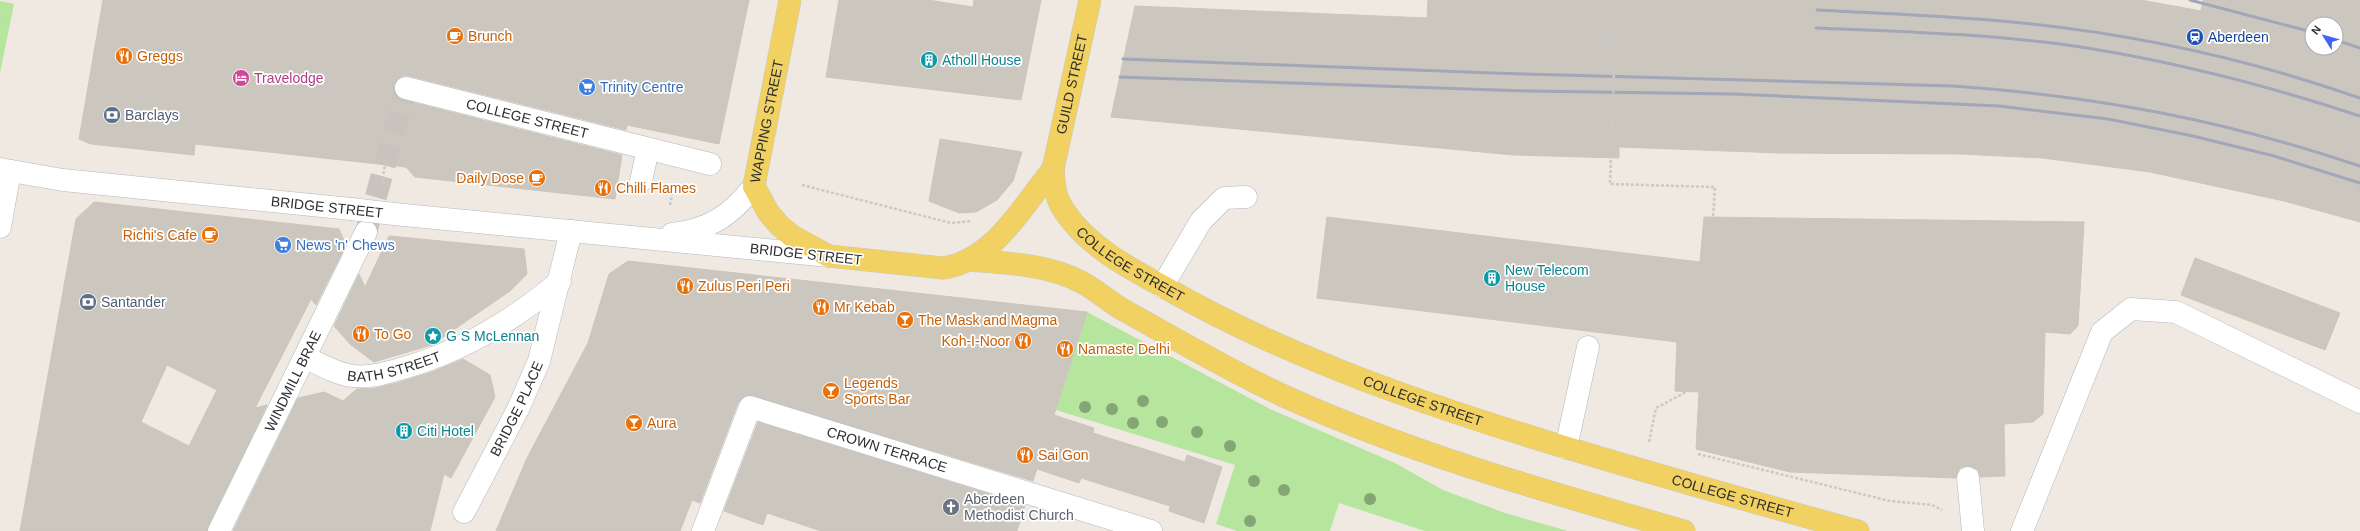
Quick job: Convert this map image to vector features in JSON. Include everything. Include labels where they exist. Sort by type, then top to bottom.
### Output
[{"type":"main road","name":"WAPPING STREET","points":[[790,0],[754,186],[768,212],[779,225],[798,240],[829,256]]},
{"type":"main road","name":"GUILD STREET","points":[[1053,169],[1090,0]]},
{"type":"main road","name":"BRIDGE STREET","points":[[829,256],[943,268],[954,267],[968,260],[994,241],[1053,169]]},
{"type":"main road","name":"COLLEGE STREET","points":[[1053,169],[1054,192],[1064,211],[1098,246],[1162,287],[1237,327],[1309,359],[1396,393],[1566,448],[1858,531]]},
{"type":"main road","name":"BRIDGE STREET","points":[[968,260],[1025,265],[1043,269],[1082,282],[1100,296],[1176,340],[1283,396],[1339,419],[1476,469],[1684,531]]},
{"type":"street","name":"COLLEGE STREET","points":[[406,88],[710,164]]},
{"type":"street","points":[[641,181],[648,149]]},
{"type":"street","name":"BRIDGE STREET","points":[[5,170],[62,180],[829,256]]},
{"type":"street","points":[[0,227],[5,170]]},
{"type":"street","name":"BRIDGE STREET","points":[[643,238],[693,232],[707,226],[735,208],[754,186]]},
{"type":"street","points":[[1162,287],[1201,221],[1224,198],[1246,197]]},
{"type":"street","name":"BRIDGE PLACE","points":[[464,512],[518,409],[539,361],[560,281],[571,231]]},
{"type":"street","name":"WINDMILL BRAE","points":[[219,531],[366,232]]},
{"type":"street","name":"BATH STREET","points":[[305,357],[352,376],[386,373],[443,355],[470,343],[512,318],[560,281]]},
{"type":"street","points":[[2022,531],[2102,332],[2131,309],[2176,312],[2360,402]]},
{"type":"street","points":[[1566,448],[1588,347]]},
{"type":"street","name":"CROWN TERRACE","points":[[703,531],[750,407],[1151,531]]},
{"type":"street","points":[[1968,478],[1973,531]]},
{"type":"path","points":[[1560,39],[1715,43],[1716,20]]},
{"type":"path","points":[[1614,40],[1610,184],[1715,187],[1713,218]]},
{"type":"path","points":[[665,235],[673,190],[681,191],[697,186],[706,175],[710,164]]},
{"type":"path","points":[[802,185],[951,223],[1015,217]]},
{"type":"path","points":[[881,448],[943,268]]},
{"type":"path","points":[[1655,443],[1648,441],[1656,408],[1686,392]]},
{"type":"path","points":[[1693,453],[1890,501]]},
{"type":"green space","points":[[0,1],[14,4],[0,73]]},
{"type":"green space","points":[[1087,312],[1270,409],[1395,463],[1443,490],[1505,513],[1568,531],[1425,531],[1339,503],[1330,531],[1237,531],[1216,524],[1235,465],[1056,410]]},
{"type":"building","points":[[103,0],[749,0],[719,144],[627,125],[626,130],[409,76],[402,76],[394,85],[394,92],[403,100],[622,155],[615,199],[415,177],[406,167],[195,144],[194,155],[91,144],[79,139]]},
{"type":"building","name":"Atholl House","points":[[839,0],[928,0],[973,7],[974,0],[1041,0],[1021,100],[826,77]]},
{"type":"building","points":[[1428,0],[2141,0],[2201,11],[2203,0],[2360,0],[2360,222],[2284,201],[2150,172],[2043,158],[1961,154],[1781,153],[1619,147],[1619,158],[1514,155],[1111,117],[1135,6],[1427,18]]},
{"type":"building","points":[[940,139],[1022,152],[1013,181],[997,200],[976,212],[959,213],[929,201]]},
{"type":"building","points":[[94,202],[339,229],[346,245],[316,305],[311,299],[255,408],[267,405],[207,531],[20,531],[76,219]],"holes":[[[167,365],[217,390],[189,446],[141,422]]]},
{"type":"building","points":[[1327,217],[1700,262],[1704,217],[2084,222],[2078,326],[2070,334],[2045,332],[2043,414],[2033,422],[2004,424],[2005,476],[1980,477],[1978,470],[1967,466],[1960,468],[1956,478],[1790,472],[1696,449],[1699,392],[1675,391],[1677,342],[1317,298]]},
{"type":"building","points":[[389,236],[524,249],[527,274],[510,291],[436,342],[438,343],[374,362],[351,345],[334,326],[359,274],[365,287]]},
{"type":"building","points":[[2195,258],[2340,313],[2325,350],[2181,295]]},
{"type":"building","points":[[628,261],[1087,312],[1054,415],[1094,428],[1093,433],[1185,462],[1187,455],[1222,467],[1204,523],[1169,511],[1170,506],[1081,478],[1079,483],[1037,469],[1033,481],[748,395],[738,403],[700,503],[692,500],[680,531],[496,531],[527,458],[588,343],[609,274]]},
{"type":"building","points":[[463,359],[490,375],[495,397],[451,478],[444,474],[430,531],[233,531],[298,398],[324,392],[343,401],[357,389],[375,388],[397,383],[432,372]]},
{"type":"building","points":[[758,422],[1025,505],[1017,531],[821,531],[767,513],[763,525],[724,511]]},
{"type":"tunnel","points":[[367,229],[406,88]]},
{"type":"railway","points":[[2190,0],[2304,30]]},
{"type":"railway","points":[[1817,10],[2004,21],[2115,35],[2239,61],[2360,98]]},
{"type":"railway","points":[[1816,28],[1921,32],[1990,37],[2093,49],[2228,77],[2294,95],[2360,116]]},
{"type":"railway","points":[[2344,43],[2360,48]]},
{"type":"railway","points":[[1123,59],[1493,73],[1953,86],[2006,90],[2058,96],[2159,112],[2259,136],[2360,166]]},
{"type":"railway","points":[[1120,77],[1528,91],[1733,94],[1999,106],[2108,119],[2193,136],[2274,156],[2360,183]]},
{"type":"place","name":"Brunch","points":[[455,36]]},
{"type":"place","name":"Aberdeen","points":[[2195,37]]},
{"type":"place","name":"Greggs","points":[[124,56]]},
{"type":"place","name":"Atholl House","points":[[929,60]]},
{"type":"place","name":"Travelodge","points":[[241,78]]},
{"type":"place","name":"Trinity Centre","points":[[587,87]]},
{"type":"place","name":"Barclays","points":[[112,115]]},
{"type":"place","name":"Daily Dose","points":[[537,178]]},
{"type":"place","name":"Chilli Flames","points":[[603,188]]},
{"type":"place","name":"Richi's Cafe","points":[[210,235]]},
{"type":"place","name":"News 'n' Chews","points":[[283,245]]},
{"type":"place","name":"New Telecom House","points":[[1492,278]]},
{"type":"place","name":"Zulus Peri Peri","points":[[685,286]]},
{"type":"place","name":"Santander","points":[[88,302]]},
{"type":"place","name":"Mr Kebab","points":[[821,307]]},
{"type":"place","name":"The Mask and Magma","points":[[905,320]]},
{"type":"place","name":"To Go","points":[[361,334]]},
{"type":"place","name":"G S McLennan","points":[[433,336]]},
{"type":"place","name":"Koh-I-Noor","points":[[1023,341]]},
{"type":"place","name":"Namaste Delhi","points":[[1065,349]]},
{"type":"place","name":"Legends Sports Bar","points":[[831,391]]},
{"type":"place","name":"Aura","points":[[634,423]]},
{"type":"place","name":"Citi Hotel","points":[[404,431]]},
{"type":"place","name":"Sai Gon","points":[[1025,455]]},
{"type":"place","name":"Aberdeen Methodist Church","points":[[951,507]]}]
